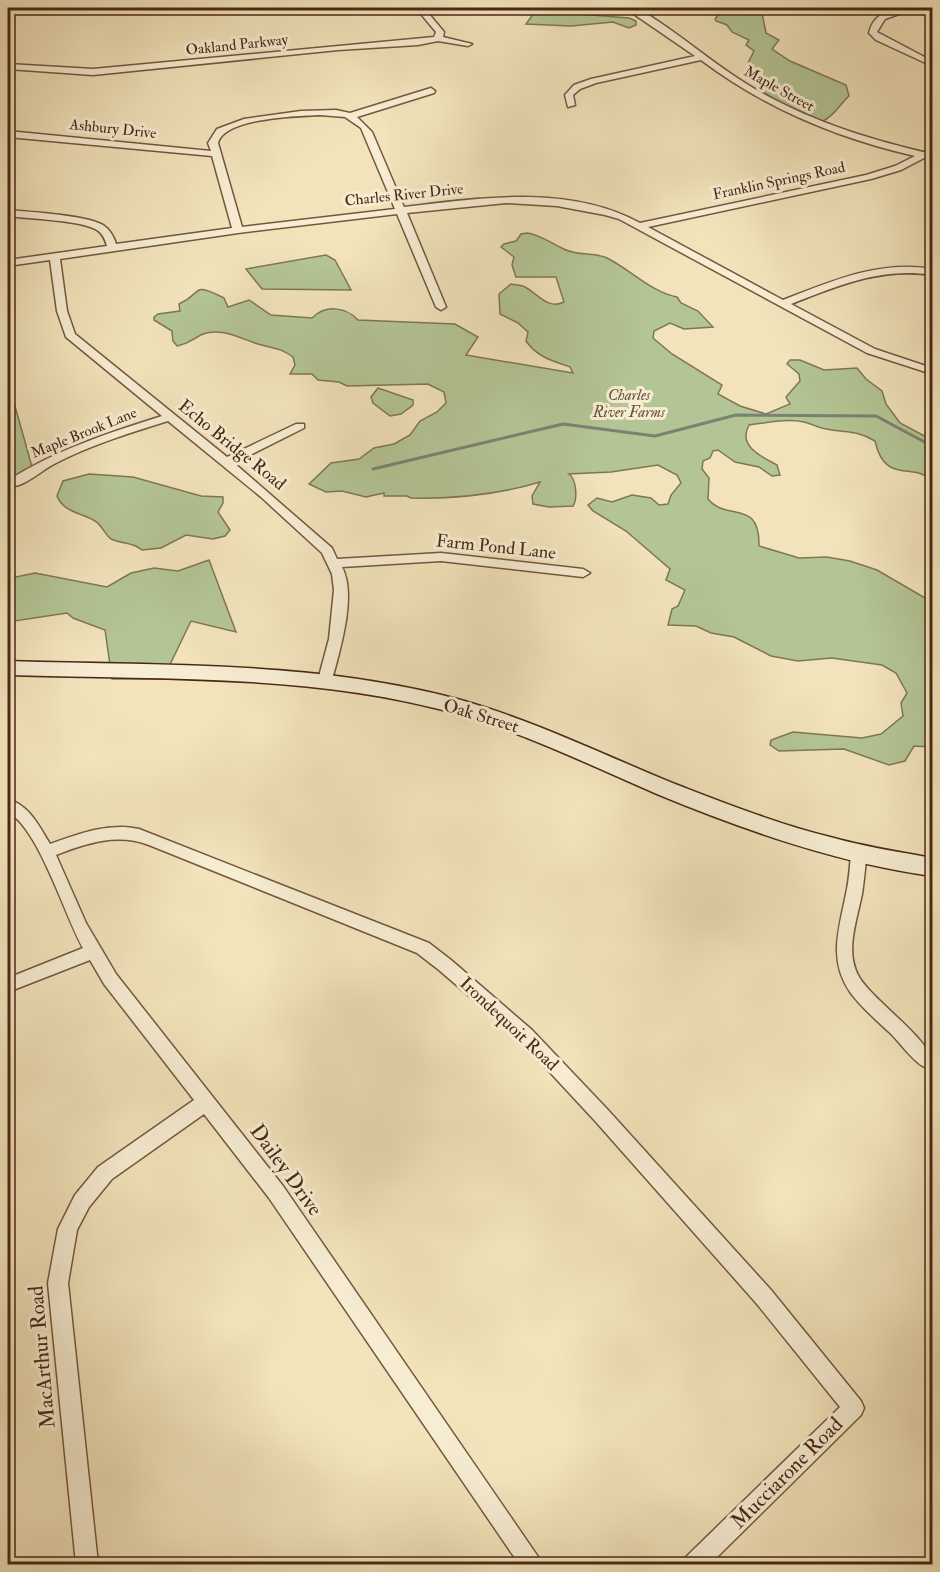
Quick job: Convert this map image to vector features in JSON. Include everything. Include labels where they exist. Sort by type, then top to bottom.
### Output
[{"type":"main road","name":"Oak Street","points":[[8,668],[290,677],[326,680],[437,702],[515,725],[716,808],[801,838],[859,853],[933,867]]},
{"type":"street","points":[[420,8],[437,28],[440,36],[438,39]]},
{"type":"street","name":"Maple Street","points":[[629,8],[658,24],[742,86],[803,119],[858,138],[928,156]]},
{"type":"street","points":[[912,8],[887,14],[874,27],[873,33],[933,64]]},
{"type":"street","name":"Oakland Parkway","points":[[8,67],[93,72],[292,52],[418,43],[438,39],[468,44]]},
{"type":"street","points":[[571,105],[570,95],[577,87],[594,81],[702,57]]},
{"type":"street","points":[[238,230],[213,143],[216,135],[226,127],[243,122],[314,113],[350,116],[431,91]]},
{"type":"street","points":[[350,116],[364,125],[368,132],[441,307]]},
{"type":"street","name":"Ashbury Drive","points":[[8,134],[216,154]]},
{"type":"street","name":"Franklin Springs Road","points":[[639,226],[868,177],[928,156]]},
{"type":"street","name":"Charles River Drive","points":[[8,263],[238,230],[505,200],[613,214],[871,351],[933,371]]},
{"type":"street","points":[[8,213],[92,224],[108,235],[113,249]]},
{"type":"street","name":"Echo Bridge Road","points":[[55,258],[62,311],[70,335],[317,539],[334,563],[341,590],[340,612],[326,680]]},
{"type":"street","points":[[784,303],[872,273],[907,269],[933,272]]},
{"type":"street","name":"Maple Brook Lane","points":[[13,483],[46,462],[69,452],[169,417]]},
{"type":"street","points":[[226,462],[300,426]]},
{"type":"street","name":"Farm Pond Lane","points":[[334,563],[441,557],[583,573]]},
{"type":"street","name":"Dailey Drive","points":[[8,805],[19,811],[29,822],[47,852],[80,926],[110,979],[276,1192],[532,1564]]},
{"type":"street","name":"Irondequoit Road","points":[[47,852],[68,844],[115,833],[135,834],[423,948],[526,1035],[603,1116],[764,1297],[854,1408]]},
{"type":"street","points":[[859,853],[853,902],[845,926],[843,945],[846,968],[856,987],[902,1031],[926,1059]]},
{"type":"street","points":[[8,985],[94,951]]},
{"type":"street","name":"MacArthur Road","points":[[87,1564],[58,1283],[68,1229],[82,1201],[105,1173],[206,1102]]},
{"type":"street","name":"Mucciarone Road","points":[[695,1564],[854,1408]]},
{"type":"green space","points":[[569,8],[579,14],[629,18],[636,21],[636,25],[629,28],[613,22],[571,26],[526,24],[534,13],[534,9]]},
{"type":"green space","points":[[716,8],[761,8],[766,33],[779,40],[772,49],[790,61],[846,85],[849,96],[834,113],[823,121],[810,119],[773,99],[761,90],[761,84],[748,63],[754,51],[746,45],[749,40],[732,32],[727,25],[716,21],[719,14],[714,12]]},
{"type":"green space","name":"Charles River Farms","points":[[527,233],[571,252],[607,258],[650,286],[677,297],[681,303],[698,311],[713,327],[684,329],[670,323],[654,331],[653,338],[672,354],[722,385],[718,394],[740,406],[766,414],[790,404],[786,397],[800,381],[799,374],[787,364],[790,360],[800,360],[824,370],[857,368],[866,379],[882,391],[886,404],[900,423],[932,440],[932,480],[916,472],[892,468],[885,463],[875,441],[869,437],[791,420],[749,425],[746,432],[749,445],[758,454],[777,465],[780,475],[772,476],[759,467],[735,462],[718,450],[713,451],[710,458],[703,461],[702,469],[709,478],[708,499],[716,506],[748,516],[758,531],[759,546],[799,558],[827,557],[850,561],[877,570],[932,602],[932,747],[914,746],[905,761],[889,765],[844,749],[779,751],[770,745],[771,740],[793,732],[862,738],[881,734],[903,716],[901,703],[907,693],[896,673],[882,665],[832,658],[798,661],[771,656],[734,637],[711,633],[696,626],[668,625],[672,609],[678,606],[685,590],[666,580],[670,569],[626,531],[593,511],[588,505],[597,498],[612,502],[632,495],[651,498],[659,505],[668,504],[671,495],[681,483],[677,475],[658,465],[611,472],[569,474],[576,489],[573,506],[549,507],[533,504],[532,496],[540,482],[492,493],[444,498],[384,496],[384,493],[366,497],[342,491],[326,492],[309,484],[331,463],[359,459],[374,448],[394,444],[410,435],[420,421],[437,412],[446,403],[444,392],[428,384],[347,386],[339,382],[318,380],[312,374],[290,374],[295,365],[293,357],[280,350],[224,333],[210,332],[177,346],[173,341],[172,331],[154,320],[158,314],[180,311],[179,304],[198,290],[206,290],[224,298],[228,307],[249,300],[271,315],[312,318],[323,311],[335,309],[347,312],[358,320],[455,324],[478,337],[466,355],[573,373],[570,367],[535,351],[526,341],[528,332],[518,323],[500,314],[499,294],[511,284],[525,287],[548,303],[564,302],[556,277],[516,277],[512,265],[514,257],[501,247],[516,241],[521,234]]},
{"type":"green space","points":[[326,255],[335,260],[351,290],[262,289],[246,269]]},
{"type":"green space","points":[[378,388],[413,400],[413,405],[401,414],[390,416],[373,403],[371,397]]},
{"type":"green space","points":[[8,406],[15,406],[34,474],[8,483]]},
{"type":"green space","points":[[89,474],[133,477],[201,496],[223,497],[223,503],[218,512],[230,530],[225,536],[213,539],[186,535],[161,548],[142,550],[111,539],[97,523],[68,509],[57,496],[63,481]]},
{"type":"green space","points":[[209,560],[236,632],[191,621],[163,679],[112,679],[105,630],[73,618],[67,613],[8,622],[8,568],[16,577],[35,573],[107,587],[131,573],[154,568],[178,571]]},
{"type":"waterway","points":[[373,469],[563,424],[655,436],[736,415],[876,416],[932,446]]}]
